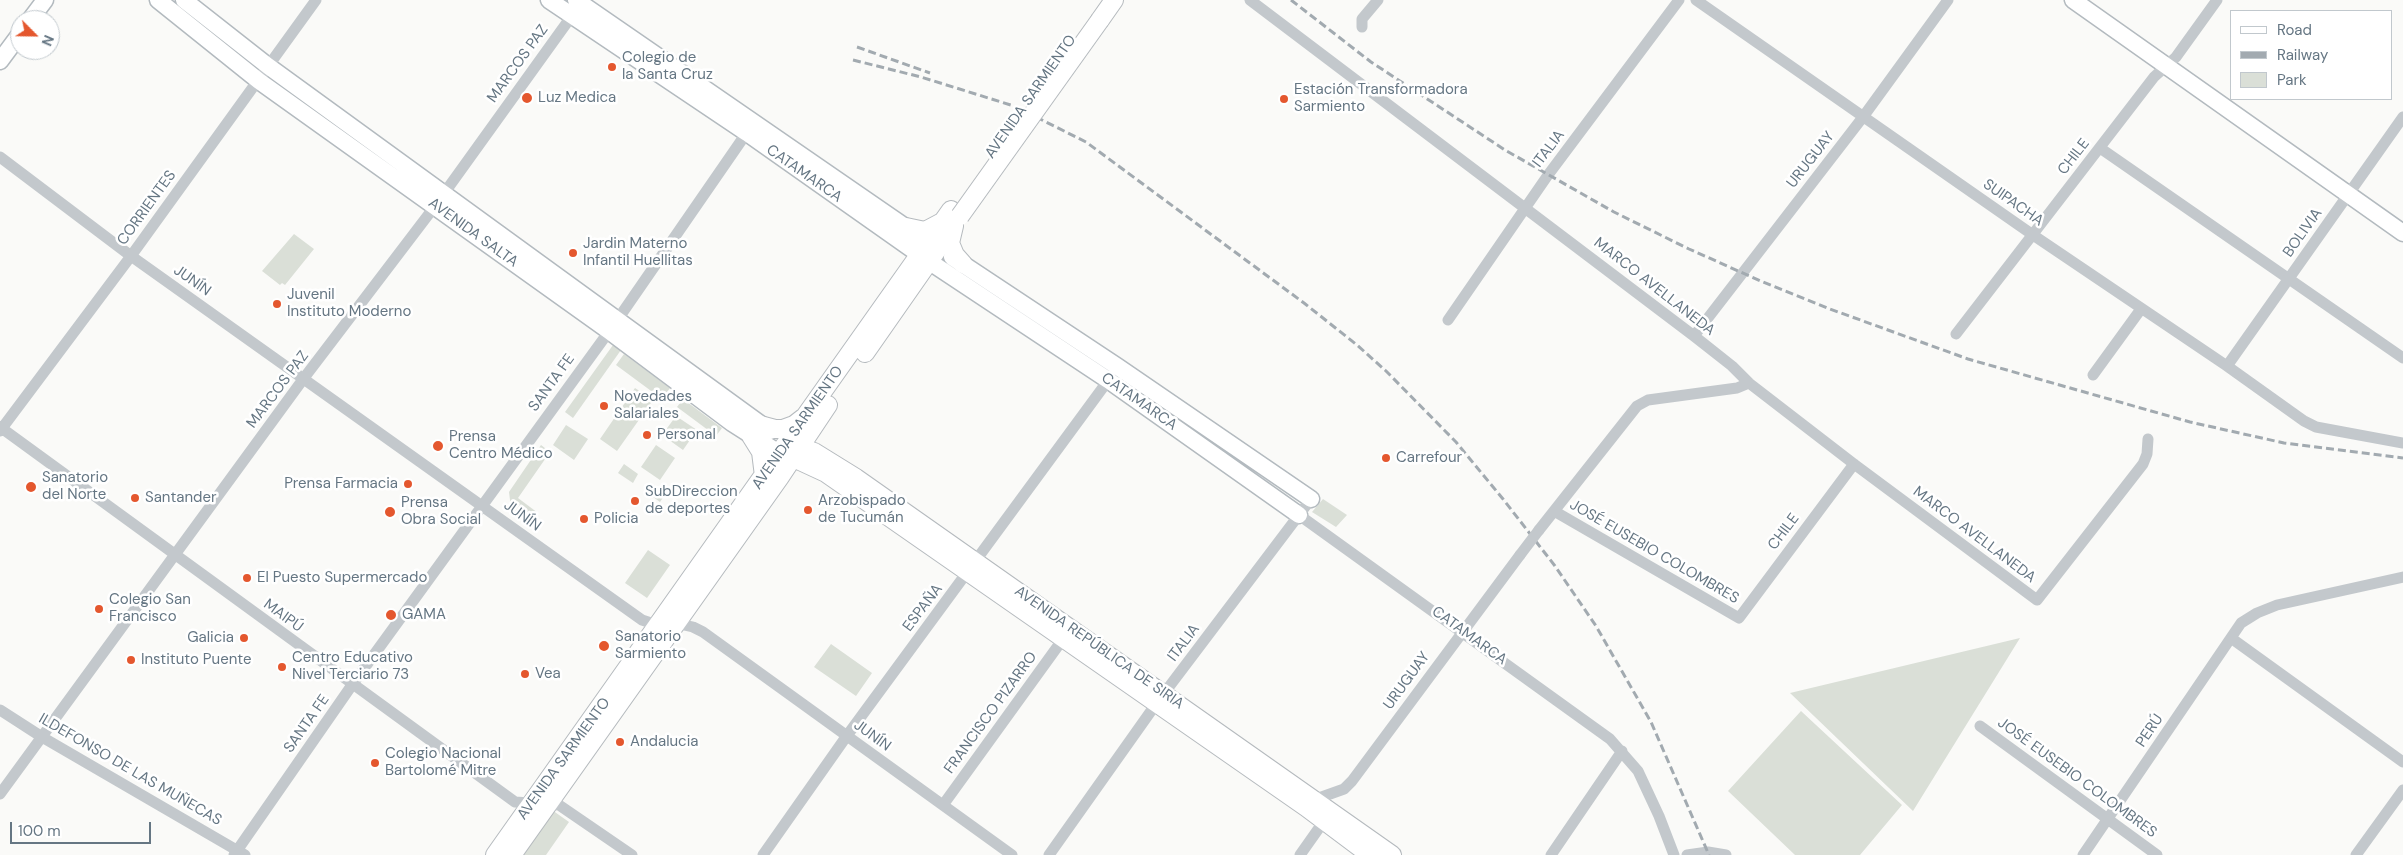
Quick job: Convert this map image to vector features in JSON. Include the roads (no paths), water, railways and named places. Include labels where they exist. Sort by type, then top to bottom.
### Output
[{"type":"main road","name":"AVENIDA SALTA","points":[[158,0],[259,80],[439,200],[755,430],[790,450]]},
{"type":"main road","name":"AVENIDA SALTA","points":[[184,0],[439,200]]},
{"type":"main road","name":"CATAMARCA","points":[[549,0],[576,6],[929,252],[1042,337],[1113,373],[1311,499]]},
{"type":"main road","name":"AVENIDA SARMIENTO","points":[[496,855],[772,477],[1096,11],[1114,0]]},
{"type":"main road","points":[[2073,0],[2403,233]]},
{"type":"main road","points":[[0,61],[10,48]]},
{"type":"main road","name":"CATAMARCA","points":[[750,128],[906,228],[929,252],[963,264],[1113,373],[1299,515]]},
{"type":"main road","points":[[906,228],[925,231],[953,218]]},
{"type":"main road","points":[[953,218],[950,243],[955,255],[963,264]]},
{"type":"main road","points":[[814,416],[821,447],[831,469],[798,468],[772,477],[761,452],[755,430],[783,429],[814,416]]},
{"type":"main road","name":"AVENIDA REPÚBLICA DE SIRIA","points":[[790,450],[831,469],[1318,811],[1392,855]]},
{"type":"main road","name":"AVENIDA REPÚBLICA DE SIRIA","points":[[972,567],[1063,638],[1160,699]]},
{"type":"main road","name":"AVENIDA SARMIENTO","points":[[512,855],[666,624]]},
{"type":"main road","name":"AVENIDA REPÚBLICA DE SIRIA","points":[[1318,811],[1370,855]]},
{"type":"street","name":"CORRIENTES","points":[[1,429],[131,256],[316,0]]},
{"type":"street","name":"MARCO AVELLANEDA","points":[[1250,0],[1694,336],[1749,383],[1854,464],[2037,600],[2143,464],[2148,440]]},
{"type":"street","points":[[1362,27],[1362,19],[1378,0]]},
{"type":"street","name":"ITALIA","points":[[1448,320],[1517,223],[1526,207],[1680,0]]},
{"type":"street","name":"SUIPACHA","points":[[1696,0],[2304,421],[2316,427],[2403,443]]},
{"type":"street","name":"URUGUAY","points":[[1694,336],[1863,116],[1948,0]]},
{"type":"street","name":"CHILE","points":[[1956,334],[2154,77],[2176,57],[2217,0]]},
{"type":"street","name":"MARCOS PAZ","points":[[0,794],[304,378],[439,200],[576,6]]},
{"type":"street","name":"BOLIVIA","points":[[2227,366],[2403,116]]},
{"type":"street","name":"SANTA FE","points":[[239,853],[352,685],[613,325],[750,128]]},
{"type":"street","points":[[2100,148],[2403,358]]},
{"type":"street","name":"JUNÍN","points":[[0,157],[131,256],[642,620],[693,626],[703,632],[1012,855]]},
{"type":"street","points":[[2093,376],[2141,309]]},
{"type":"street","name":"ESPAÑA","points":[[763,855],[846,737],[1113,373]]},
{"type":"street","points":[[1554,511],[1636,406],[1648,400],[1737,388],[1749,383]]},
{"type":"street","name":"MAIPÚ","points":[[1,429],[515,802],[531,805],[549,802]]},
{"type":"street","name":"CHILE","points":[[1739,618],[1854,464]]},
{"type":"street","name":"ITALIA","points":[[1050,855],[1160,699],[1311,499]]},
{"type":"street","name":"URUGUAY","points":[[1318,811],[1352,782],[1462,630],[1554,511]]},
{"type":"street","name":"JOSÉ EUSEBIO COLOMBRES","points":[[1554,511],[1739,618]]},
{"type":"street","name":"CATAMARCA","points":[[1299,515],[1598,729],[1622,751],[1638,772],[1659,816],[1674,855]]},
{"type":"street","name":"PERÚ","points":[[2083,855],[2241,623],[2257,613],[2278,605],[2403,577]]},
{"type":"street","name":"FRANCISCO PIZARRO","points":[[943,805],[1063,638]]},
{"type":"street","points":[[2231,638],[2403,762]]},
{"type":"street","name":"ILDEFONSO DE LAS MUÑECAS","points":[[0,710],[42,737],[239,853]]},
{"type":"street","name":"JOSÉ EUSEBIO COLOMBRES","points":[[1980,726],[2157,855]]},
{"type":"street","points":[[1551,855],[1622,751]]},
{"type":"street","points":[[2356,855],[2403,790]]},
{"type":"street","points":[[549,802],[565,808],[632,855]]},
{"type":"street","points":[[1300,855],[1318,811]]},
{"type":"street","points":[[1687,855],[1708,852],[1726,855]]},
{"type":"railway","points":[[1291,0],[1371,62],[1505,150],[1614,212],[1689,249],[1763,282],[1830,309],[1968,359],[2190,422],[2284,443],[2403,458]]},
{"type":"railway","points":[[857,47],[930,73]]},
{"type":"railway","points":[[853,60],[921,77],[1014,106],[1086,142],[1304,303],[1357,345],[1386,371],[1456,442],[1503,499],[1555,566],[1596,626],[1651,722],[1709,855]]},
{"type":"place","name":"Colegio de la Santa Cruz","points":[[612,67]]},
{"type":"place","name":"Luz Medica","points":[[527,98]]},
{"type":"place","name":"Estación Transformadora Sarmiento","points":[[1284,99]]},
{"type":"place","name":"Jardin Materno Infantil Huellitas","points":[[573,253]]},
{"type":"place","name":"Juvenil Instituto Moderno","points":[[277,304]]},
{"type":"place","name":"Novedades Salariales","points":[[604,406]]},
{"type":"place","name":"Personal","points":[[647,435]]},
{"type":"place","name":"Prensa Centro Médico","points":[[438,446]]},
{"type":"place","name":"Carrefour","points":[[1386,458]]},
{"type":"place","name":"Prensa Farmacia","points":[[408,484]]},
{"type":"place","name":"Sanatorio del Norte","points":[[31,487]]},
{"type":"place","name":"Santander","points":[[135,498]]},
{"type":"place","name":"SubDireccion de deportes","points":[[635,501]]},
{"type":"place","name":"Arzobispado de Tucumán","points":[[808,510]]},
{"type":"place","name":"Prensa Obra Social","points":[[390,512]]},
{"type":"place","name":"Policia","points":[[584,519]]},
{"type":"place","name":"El Puesto Supermercado","points":[[247,578]]},
{"type":"place","name":"Colegio San Francisco","points":[[99,609]]},
{"type":"place","name":"GAMA","points":[[391,615]]},
{"type":"place","name":"Galicia","points":[[244,638]]},
{"type":"place","name":"Sanatorio Sarmiento","points":[[604,646]]},
{"type":"place","name":"Instituto Puente","points":[[131,660]]},
{"type":"place","name":"Centro Educativo Nivel Terciario 73","points":[[282,667]]},
{"type":"place","name":"Vea","points":[[525,674]]},
{"type":"place","name":"Andalucia","points":[[620,742]]},
{"type":"place","name":"Colegio Nacional Bartolomé Mitre","points":[[375,763]]}]
